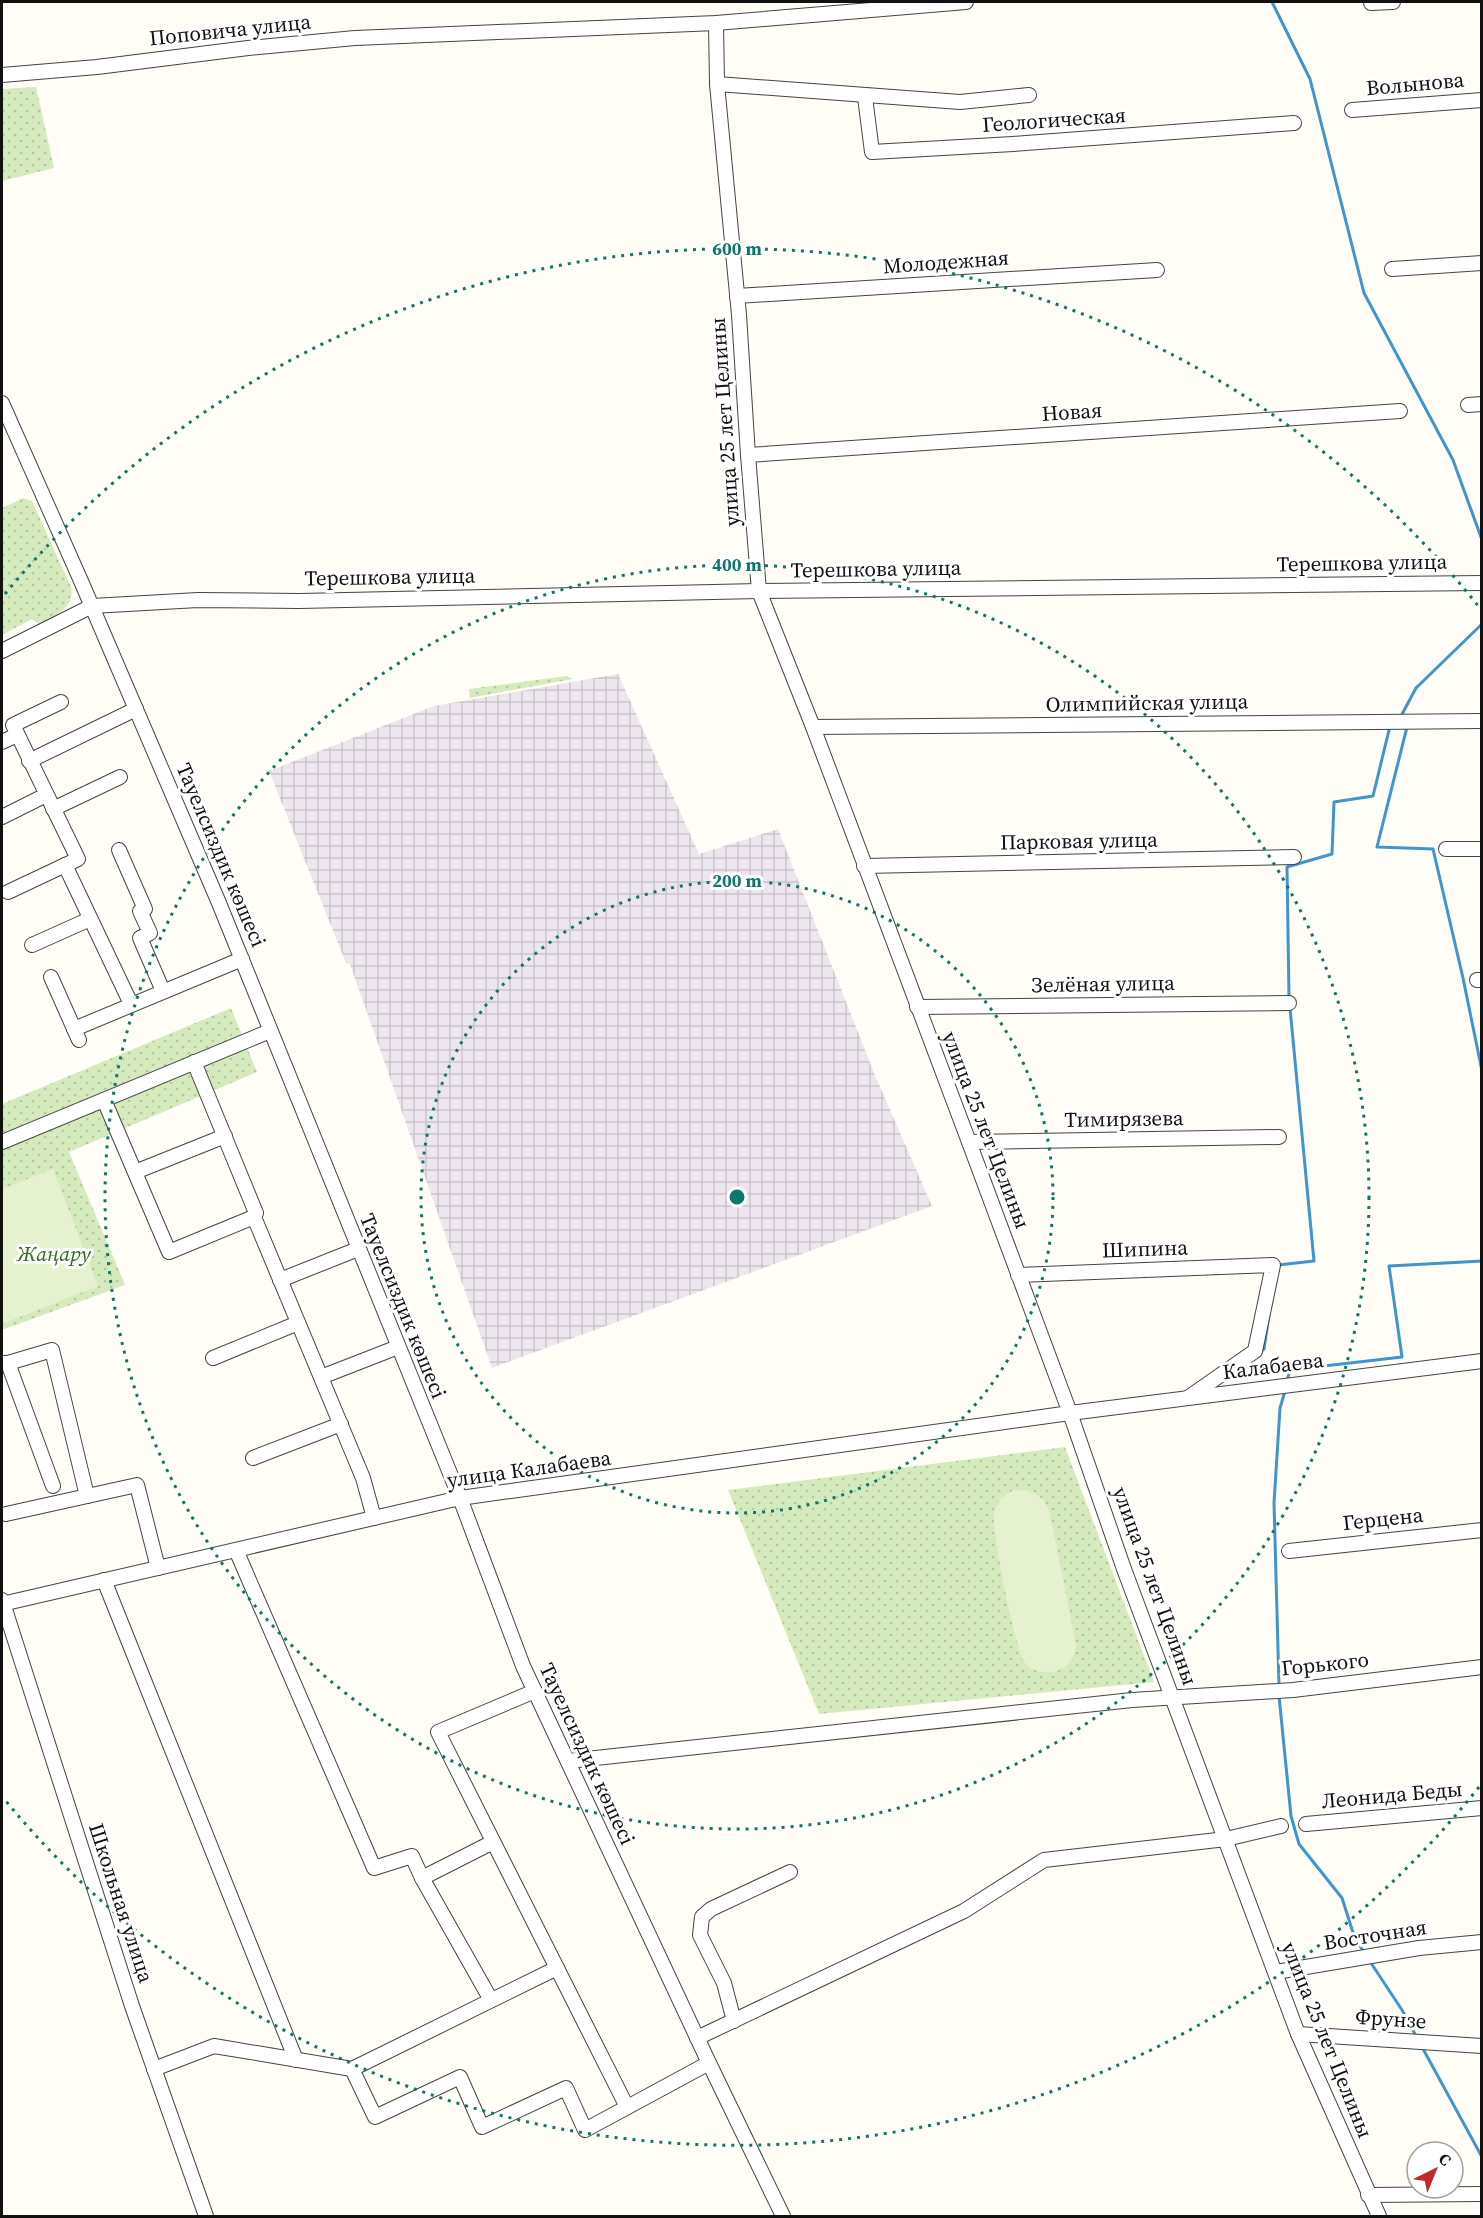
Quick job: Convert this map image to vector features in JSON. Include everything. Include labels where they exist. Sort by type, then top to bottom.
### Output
[{"type":"street","name":"Поповича улица","points":[[2,75],[97,67],[248,48],[355,38],[716,23],[966,2]]},
{"type":"street","points":[[1371,2],[1393,2]]},
{"type":"street","name":"улица 25 лет Целины","points":[[716,23],[717,84],[737,296],[759,591],[813,727],[969,1142],[1070,1413],[1124,1569],[1298,2034],[1379,2217]]},
{"type":"street","name":"Геологическая","points":[[717,84],[865,97],[960,102],[1029,95]]},
{"type":"street","name":"Геологическая","points":[[865,97],[872,152],[1024,144],[1294,123]]},
{"type":"street","name":"Волынова","points":[[1352,110],[1482,100]]},
{"type":"street","points":[[1392,269],[1482,263]]},
{"type":"street","name":"Молодежная","points":[[737,296],[1157,270]]},
{"type":"street","name":"Тауелсиздик көшесі","points":[[2,403],[92,606],[242,959],[459,1498],[523,1666],[783,2217]]},
{"type":"street","name":"Новая","points":[[748,454],[1400,411]]},
{"type":"street","name":"Терешкова улица","points":[[92,606],[198,600],[299,601],[759,591],[1482,583]]},
{"type":"street","points":[[2,651],[92,606]]},
{"type":"street","points":[[8,892],[78,859],[13,725],[61,702]]},
{"type":"street","points":[[29,761],[136,710]]},
{"type":"street","name":"Олимпийская улица","points":[[813,727],[1482,721]]},
{"type":"street","points":[[2,742],[17,735]]},
{"type":"street","points":[[53,809],[120,777]]},
{"type":"street","points":[[2,817],[46,795]]},
{"type":"street","points":[[1446,849],[1482,849]]},
{"type":"street","points":[[119,850],[145,909],[140,911],[150,933],[140,938],[163,991]]},
{"type":"street","name":"Парковая улица","points":[[864,866],[1294,857]]},
{"type":"street","points":[[65,865],[131,1005]]},
{"type":"street","points":[[32,945],[90,919]]},
{"type":"street","points":[[51,977],[77,1035],[131,1005],[242,959]]},
{"type":"street","name":"Зелёная улица","points":[[917,1007],[1289,1002]]},
{"type":"street","points":[[2,1142],[270,1030]]},
{"type":"street","points":[[194,1062],[256,1213],[254,1217],[363,1478],[374,1518]]},
{"type":"street","points":[[104,1100],[169,1252],[254,1217]]},
{"type":"street","points":[[135,1172],[225,1136]]},
{"type":"street","name":"Тимирязева","points":[[969,1142],[1279,1137]]},
{"type":"street","points":[[280,1280],[358,1249]]},
{"type":"street","name":"Шипина","points":[[1018,1275],[1273,1265],[1255,1351],[1187,1398]]},
{"type":"street","points":[[213,1358],[298,1323]]},
{"type":"street","points":[[321,1377],[398,1347]]},
{"type":"street","points":[[53,1486],[5,1363],[52,1350],[87,1496]]},
{"type":"street","name":"Калабаева","points":[[1070,1413],[1482,1361]]},
{"type":"street","name":"улица Калабаева","points":[[2,1603],[459,1498],[1070,1413]]},
{"type":"street","points":[[254,1458],[341,1424]]},
{"type":"street","points":[[6,1514],[137,1485],[158,1568]]},
{"type":"street","name":"Герцена","points":[[1289,1551],[1482,1530]]},
{"type":"street","points":[[236,1550],[374,1868],[412,1856],[422,1878],[491,2000]]},
{"type":"street","points":[[104,1580],[296,2060]]},
{"type":"street","name":"Школьная улица","points":[[2,1603],[154,2069],[206,2217]]},
{"type":"street","name":"Горького","points":[[568,1761],[1120,1701],[1293,1690],[1482,1667]]},
{"type":"street","points":[[534,1690],[438,1732],[627,2107]]},
{"type":"street","name":"Леонида Беды","points":[[1306,1824],[1482,1808]]},
{"type":"street","points":[[698,2038],[964,1911],[1044,1860],[1226,1839],[1281,1826]]},
{"type":"street","points":[[422,1878],[493,1842]]},
{"type":"street","points":[[734,2021],[724,1983],[700,1935],[702,1917],[711,1909],[790,1872]]},
{"type":"street","name":"Восточная","points":[[1276,1972],[1419,1948],[1482,1942]]},
{"type":"street","points":[[154,2069],[214,2046],[352,2069],[557,1968]]},
{"type":"street","name":"Фрунзе","points":[[1298,2034],[1482,2046]]},
{"type":"street","points":[[352,2069],[375,2117],[460,2077],[482,2127],[566,2088],[585,2130],[709,2063]]},
{"type":"street","points":[[1368,2195],[1482,2194]]},
{"type":"shaded area","points":[[618,674],[699,854],[778,829],[874,1073],[932,1206],[492,1368],[350,964],[346,963],[269,771],[434,706]]},
{"type":"green space","points":[[36,87],[54,168],[2,181],[2,89]]},
{"type":"green space","points":[[23,498],[32,501],[71,587],[71,595],[67,606],[57,614],[39,624],[32,619],[2,635],[2,508]]},
{"type":"green space","points":[[567,676],[573,679],[470,698],[469,689]]},
{"type":"green space","name":"Жаңару","points":[[231,1008],[257,1072],[69,1152],[125,1285],[2,1330],[2,1104]]},
{"type":"green space","points":[[53,1169],[98,1286],[2,1324],[2,1189]]},
{"type":"green space","points":[[1065,1447],[1154,1682],[819,1714],[728,1490]]},
{"type":"green space","points":[[1014,1490],[1036,1494],[1050,1513],[1076,1645],[1070,1662],[1054,1671],[1041,1672],[1025,1663],[1010,1615],[994,1514],[1001,1499]]},
{"type":"waterway","points":[[1272,2],[1310,79],[1364,293],[1453,460],[1482,540]]},
{"type":"waterway","points":[[1400,718],[1416,688],[1482,624]]},
{"type":"waterway","points":[[1289,998],[1287,867],[1332,854],[1334,802],[1373,796],[1390,726]]},
{"type":"waterway","points":[[1407,727],[1377,847],[1433,849],[1482,1071]]},
{"type":"waterway","points":[[1278,1265],[1314,1261],[1290,1008]]},
{"type":"waterway","points":[[1237,1376],[1402,1357],[1389,1266],[1482,1261]]},
{"type":"waterway","points":[[1260,1352],[1264,1349],[1269,1315]]},
{"type":"waterway","points":[[1236,1376],[1249,1363]]},
{"type":"waterway","points":[[1287,1381],[1290,1370]]},
{"type":"waterway","points":[[1279,1686],[1274,1503],[1280,1408],[1285,1391]]},
{"type":"waterway","points":[[1279,1696],[1291,1816],[1299,1844],[1342,1898],[1355,1939],[1364,1952]]},
{"type":"waterway","points":[[1369,1960],[1416,2036]]},
{"type":"waterway","points":[[1422,2047],[1482,2157]]}]
